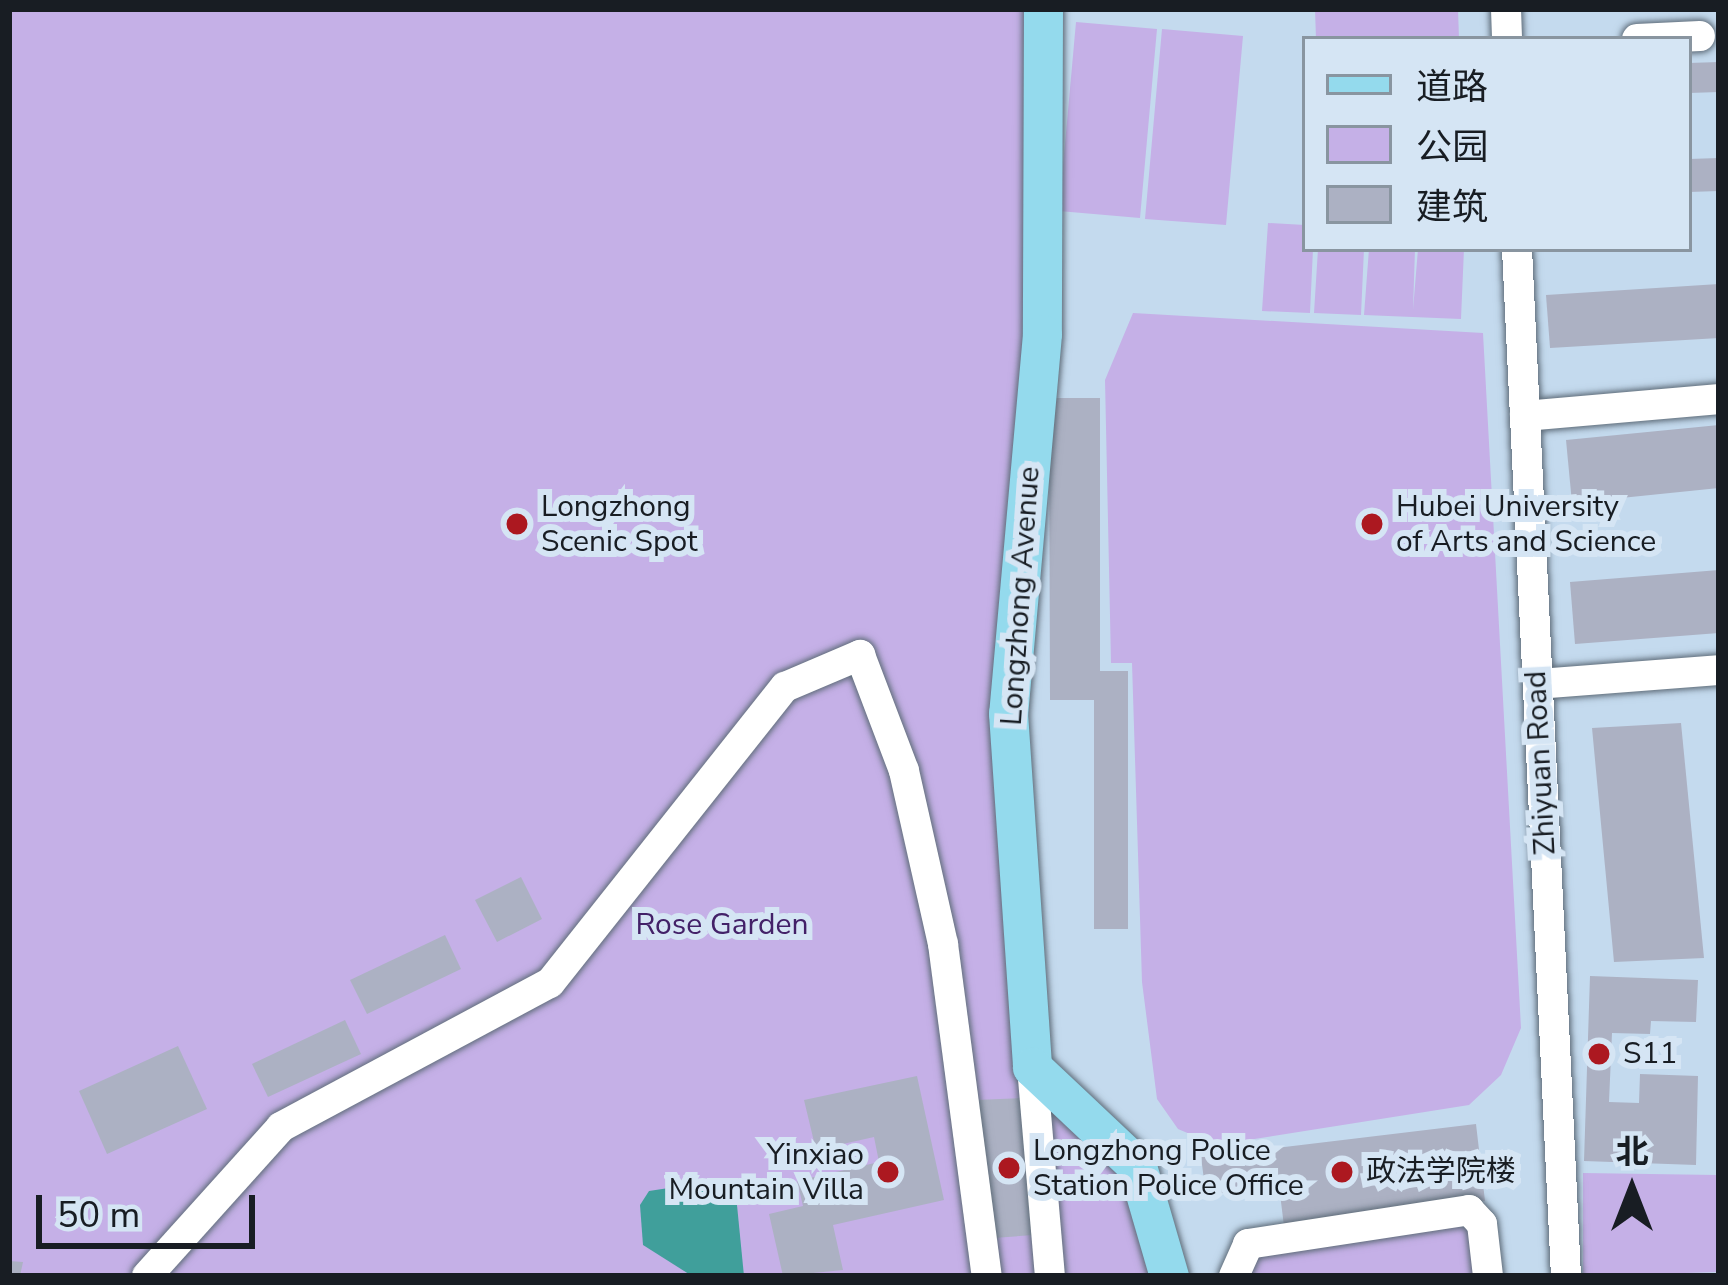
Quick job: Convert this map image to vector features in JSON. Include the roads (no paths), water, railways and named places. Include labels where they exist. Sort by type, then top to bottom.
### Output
[{"type":"main road","name":"Longzhong Avenue","points":[[1032,1067],[1008,713],[1042,334],[1043,9]]},
{"type":"main road","points":[[1032,1067],[1137,1166],[1169,1276]]},
{"type":"street","points":[[1692,36],[1700,36]]},
{"type":"street","name":"Zhiyuan Road","points":[[1517,252],[1566,1276]]},
{"type":"street","points":[[1525,416],[1719,399]]},
{"type":"street","points":[[147,1276],[280,1127],[550,983],[785,687],[860,655],[904,771],[943,944],[987,1276]]},
{"type":"street","points":[[1538,684],[1719,670]]},
{"type":"street","points":[[1032,1067],[1050,1276]]},
{"type":"street","points":[[1234,1276],[1248,1244],[1468,1210],[1481,1224],[1487,1276]]},
{"type":"place","name":"Longzhong Scenic Spot","points":[[517,524]]},
{"type":"place","name":"Hubei University of Arts and Science","points":[[1372,524]]},
{"type":"place","name":"S11","points":[[1599,1054]]},
{"type":"place","name":"Longzhong Police Station Police Office","points":[[1009,1168]]},
{"type":"place","name":"Yinxiao Mountain Villa","points":[[888,1172]]},
{"type":"place","name":"政法学院楼","points":[[1342,1172]]},
{"type":"park label","name":"Rose Garden","points":[[722,925]]}]
